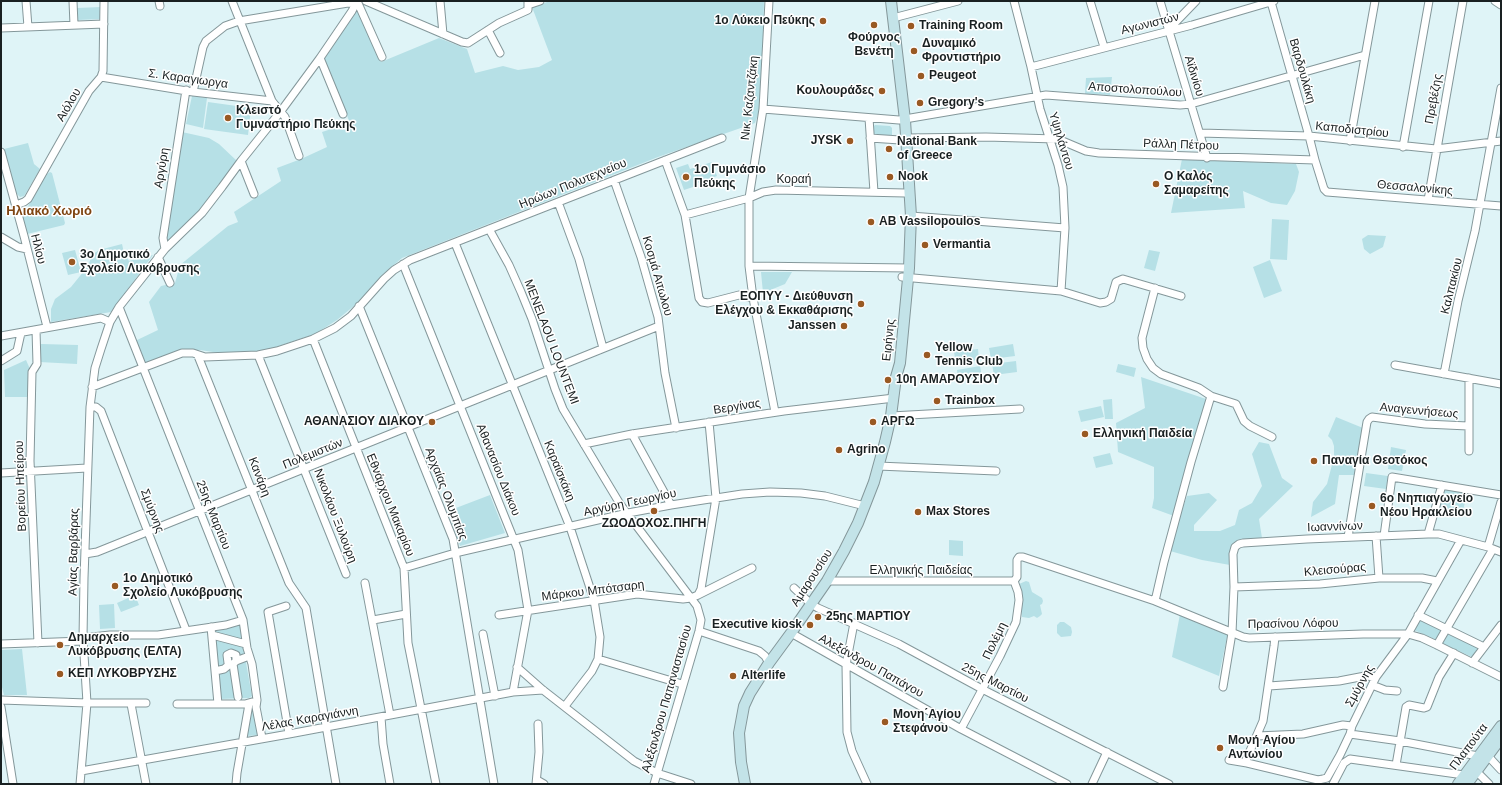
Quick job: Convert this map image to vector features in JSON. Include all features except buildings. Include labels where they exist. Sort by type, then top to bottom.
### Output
[{"type":"main road","name":"Ειρήνης","points":[[885,1],[902,120]]},
{"type":"main road","name":"Ειρήνης","points":[[891,1],[911,216],[900,363],[896,377]]},
{"type":"main road","name":"Ειρήνης","points":[[904,139],[906,272]]},
{"type":"main road","name":"Αμαρουσίου","points":[[745,784],[740,748],[741,720],[750,693],[769,663],[791,634],[827,581],[847,546],[874,482],[891,416],[896,377]]},
{"type":"main road","name":"Πλαπούτα","points":[[1465,780],[1483,756],[1501,726]]},
{"type":"main road","name":"Πλαπούτα","points":[[1458,784],[1476,771],[1483,756],[1501,738]]},
{"type":"street","points":[[26,1],[28,27]]},
{"type":"street","points":[[73,1],[74,25]]},
{"type":"street","points":[[101,76],[104,1]]},
{"type":"street","points":[[232,1],[272,101],[285,117],[299,156]]},
{"type":"street","points":[[366,1],[462,42],[468,43],[509,18],[528,10],[528,3],[540,1]]},
{"type":"street","points":[[440,1],[443,34]]},
{"type":"street","name":"Νικ. Καζαντζάκη","points":[[752,298],[749,266],[749,198],[763,109],[769,1]]},
{"type":"street","points":[[893,18],[958,1]]},
{"type":"street","name":"Υψηλάντου","points":[[1014,1],[1044,123],[1064,187],[1065,228],[1061,290]]},
{"type":"street","points":[[1090,1],[1104,47]]},
{"type":"street","name":"Αϊδινίου","points":[[1160,1],[1207,158]]},
{"type":"street","points":[[1168,30],[1196,1]]},
{"type":"street","points":[[1350,142],[1375,1]]},
{"type":"street","points":[[1402,147],[1429,1]]},
{"type":"street","name":"Πρεβέζης","points":[[1428,200],[1463,1]]},
{"type":"street","points":[[356,2],[382,57]]},
{"type":"street","name":"Αργύρη","points":[[165,249],[163,238],[190,91],[206,41],[226,26],[239,21],[356,2]]},
{"type":"street","name":"Αγίας Βαρβάρας","points":[[80,784],[87,703],[83,639],[84,554],[90,407],[92,387],[101,349],[110,322],[119,307],[158,257],[202,213],[281,111],[320,58],[356,2]]},
{"type":"street","name":"Αγωνιστών","points":[[1031,67],[1168,30],[1192,25],[1273,2]]},
{"type":"street","name":"Βαρδουλάκη","points":[[1273,2],[1310,136],[1315,160],[1326,192]]},
{"type":"street","points":[[1184,13],[1192,25]]},
{"type":"street","points":[[1,28],[104,24]]},
{"type":"street","points":[[488,30],[500,53]]},
{"type":"street","name":"Αποστολοπούλου","points":[[902,120],[1046,95],[1180,105],[1191,104],[1365,55]]},
{"type":"street","points":[[320,58],[343,114]]},
{"type":"street","name":"Σ. Καραγιωργα","points":[[101,76],[190,91],[272,101]]},
{"type":"street","name":"Αιόλου","points":[[16,205],[28,199],[90,91],[101,76]]},
{"type":"street","name":"Καλπακίου","points":[[1444,374],[1458,301],[1470,260],[1501,88]]},
{"type":"street","points":[[763,109],[902,120]]},
{"type":"street","points":[[869,118],[874,192]]},
{"type":"street","name":"Καποδιστρίου","points":[[1200,133],[1310,136],[1350,142],[1436,149],[1501,141]]},
{"type":"street","name":"Ράλλη Πέτρου","points":[[870,138],[904,139],[978,137],[1050,139],[1060,140],[1092,152],[1207,158],[1315,160]]},
{"type":"street","name":"Ηρώων Πολυτεχνείου","points":[[92,387],[182,353],[205,357],[258,355],[277,351],[313,339],[335,328],[351,316],[384,279],[403,264],[722,138]]},
{"type":"street","name":"Ηλίου","points":[[1,152],[47,327]]},
{"type":"street","points":[[665,160],[686,215],[699,298],[702,302],[708,303],[739,295],[752,298],[775,412]]},
{"type":"street","points":[[241,161],[254,194]]},
{"type":"street","name":"Κοσμά Αιτωλου","points":[[614,180],[641,257],[658,317],[665,373],[676,428]]},
{"type":"street","name":"Κοραή","points":[[686,215],[749,198],[763,192],[776,190],[905,193]]},
{"type":"street","name":"Θεσσαλονίκης","points":[[1326,192],[1501,206]]},
{"type":"street","points":[[558,202],[579,259],[603,348]]},
{"type":"street","points":[[911,216],[1065,228]]},
{"type":"street","name":"MENELAOU LOUNTEMI","points":[[489,229],[509,265],[521,292],[532,319],[548,371],[563,410],[620,504],[695,597]]},
{"type":"street","points":[[1,237],[18,247],[27,248]]},
{"type":"street","name":"Καραϊσκάκη","points":[[455,243],[570,527],[594,600],[600,637],[598,659],[592,671],[565,706]]},
{"type":"street","points":[[158,257],[170,283]]},
{"type":"street","name":"Αθανασίου Διάκου","points":[[403,264],[518,550],[528,610],[512,692]]},
{"type":"street","points":[[749,266],[906,272],[1061,290],[1100,303],[1106,302],[1110,299],[1116,282],[1123,279],[1181,296]]},
{"type":"street","points":[[1155,288],[1142,338],[1143,348],[1147,359],[1153,368],[1161,374],[1199,388],[1212,396],[1236,404],[1244,421],[1250,426],[1272,437]]},
{"type":"street","name":"Αρχαίας Ολυμπίας","points":[[359,306],[453,539],[494,784]]},
{"type":"street","name":"25ης Μαρτίου","points":[[119,307],[243,620],[262,738]]},
{"type":"street","points":[[1,336],[101,318],[110,322]]},
{"type":"street","name":"Πολεμιστών","points":[[84,554],[97,552],[659,326]]},
{"type":"street","name":"Βορείου Ηπείρου","points":[[36,330],[38,364],[32,372],[30,471],[38,643]]},
{"type":"street","points":[[1,361],[17,351],[21,333]]},
{"type":"street","name":"Εθνάρχου Μακαρίου","points":[[313,339],[404,568],[408,643],[436,784]]},
{"type":"street","name":"Νικολάου Ξυλούρη","points":[[258,355],[346,574]]},
{"type":"street","name":"Κανάρη","points":[[198,356],[289,583],[303,603],[307,615],[336,784]]},
{"type":"street","points":[[1395,366],[1501,384]]},
{"type":"street","points":[[1468,451],[1469,378]]},
{"type":"street","points":[[1155,601],[1191,462],[1212,396]]},
{"type":"street","name":"Βεργίνας","points":[[584,444],[632,434],[775,412],[894,398]]},
{"type":"street","name":"Σμύρνης","points":[[90,407],[96,407],[101,411],[186,630]]},
{"type":"street","points":[[891,416],[1020,409]]},
{"type":"street","name":"Αναγεννήσεως","points":[[1348,537],[1367,422],[1370,419],[1468,426]]},
{"type":"street","points":[[695,597],[701,589],[716,498],[709,422]]},
{"type":"street","points":[[632,434],[670,505]]},
{"type":"street","points":[[878,466],[996,471]]},
{"type":"street","points":[[1,473],[87,468]]},
{"type":"street","points":[[1384,536],[1392,478],[1501,495]]},
{"type":"street","points":[[1428,534],[1442,486]]},
{"type":"street","name":"Αργύρη Γεωργίου","points":[[404,568],[455,553],[628,513],[756,492],[801,493],[825,496],[865,506]]},
{"type":"street","points":[[1437,645],[1490,548],[1501,502]]},
{"type":"street","name":"Ιωαννίνων","points":[[1234,587],[1233,554],[1235,547],[1238,544],[1243,543],[1439,534],[1501,552]]},
{"type":"street","points":[[1376,536],[1378,578]]},
{"type":"street","name":"Σμύρνης","points":[[1327,778],[1350,734],[1352,726],[1376,677],[1408,634],[1460,540]]},
{"type":"street","name":"Πρασίνου Λόφου","points":[[1019,557],[1060,568],[1155,601],[1232,633],[1249,638],[1408,634],[1422,638],[1501,677]]},
{"type":"street","name":"Πολέμη","points":[[961,729],[1016,622],[1019,600],[1014,581],[1017,577],[1017,560],[1019,557]]},
{"type":"street","points":[[695,597],[752,568]]},
{"type":"street","name":"Κλεισούρας","points":[[1234,587],[1320,584],[1378,578],[1422,578],[1437,581]]},
{"type":"street","name":"Ελληνικής Παιδείας","points":[[827,581],[1014,581]]},
{"type":"street","points":[[365,583],[390,715]]},
{"type":"street","points":[[1223,687],[1232,633],[1234,587]]},
{"type":"street","name":"25ης Μαρτίου","points":[[794,588],[811,604],[899,644],[982,689],[1168,784]]},
{"type":"street","name":"Μάρκου Μπότσαρη","points":[[499,614],[637,594],[650,594],[670,598],[695,597]]},
{"type":"street","name":"Αλέξανδρου Παπαναστασίου","points":[[654,784],[701,620],[695,597]]},
{"type":"street","points":[[286,606],[268,612],[289,734]]},
{"type":"street","points":[[373,620],[406,614]]},
{"type":"street","points":[[1418,615],[1484,647]]},
{"type":"street","points":[[1,644],[38,643],[110,635],[158,635],[226,625],[243,620]]},
{"type":"street","points":[[854,623],[846,665],[847,732],[852,751],[867,784]]},
{"type":"street","points":[[1472,662],[1501,625]]},
{"type":"street","points":[[211,627],[218,704]]},
{"type":"street","points":[[698,631],[759,651],[765,656],[769,663]]},
{"type":"street","points":[[484,634],[495,696]]},
{"type":"street","name":"Αλεξάνδρου Παπάγου","points":[[791,634],[961,729],[1067,784]]},
{"type":"street","points":[[212,635],[246,644]]},
{"type":"street","points":[[1248,764],[1246,760],[1263,721],[1275,637]]},
{"type":"street","points":[[230,640],[231,653],[227,655],[228,663],[233,663]]},
{"type":"street","points":[[1396,765],[1407,706],[1428,707],[1439,677],[1454,653]]},
{"type":"street","points":[[215,671],[224,669],[249,656]]},
{"type":"street","points":[[598,659],[682,684]]},
{"type":"street","points":[[233,663],[238,697]]},
{"type":"street","points":[[517,667],[634,761],[657,774],[691,784]]},
{"type":"street","points":[[1268,686],[1340,681],[1365,676],[1376,677]]},
{"type":"street","points":[[1372,685],[1385,690],[1397,692]]},
{"type":"street","name":"Λέλας Καραγιάννη","points":[[81,771],[512,692],[544,690]]},
{"type":"street","points":[[1,700],[131,704],[146,703]]},
{"type":"street","points":[[177,704],[249,704],[257,700]]},
{"type":"street","points":[[131,704],[146,784]]},
{"type":"street","points":[[236,784],[249,704]]},
{"type":"street","points":[[1,707],[13,784]]},
{"type":"street","points":[[380,717],[390,784]]},
{"type":"street","points":[[538,724],[537,782],[544,784]]},
{"type":"street","points":[[1256,736],[1298,734],[1343,725],[1352,726]]},
{"type":"street","points":[[1350,734],[1400,741],[1483,756],[1501,770]]},
{"type":"street","points":[[1092,784],[1107,752]]},
{"type":"street","points":[[1230,760],[1318,780],[1327,778],[1334,782],[1347,760],[1350,759],[1396,765],[1465,780]]},
{"type":"street","points":[[1476,771],[1489,784]]},
{"type":"street","points":[[1296,784],[1299,776]]},
{"type":"shaded area","points":[[550,1],[764,1],[761,106],[755,123],[658,157],[402,258],[382,275],[355,305],[337,320],[315,334],[261,352],[226,354],[200,350],[182,350],[144,366],[135,341],[158,330],[149,302],[161,286],[175,283],[180,265],[228,226],[238,222],[234,212],[281,181],[277,168],[327,147],[322,132],[350,123],[324,59],[358,8],[381,62],[439,38],[467,49],[475,73],[503,66],[518,70],[539,67],[552,60],[532,7]]},
{"type":"shaded area","points":[[101,7],[101,19],[78,20],[77,8]]},
{"type":"shaded area","points":[[1112,77],[1110,95],[1085,94],[1086,78]]},
{"type":"shaded area","points":[[192,96],[207,98],[203,128],[186,124]]},
{"type":"shaded area","name":"Κλειστό Γυμναστήριο Πεύκης","points":[[208,102],[251,108],[248,135],[204,129]]},
{"type":"shaded area","points":[[875,125],[890,126],[892,128],[892,138],[874,137],[873,127]]},
{"type":"shaded area","points":[[182,132],[209,138],[219,144],[237,161],[201,212],[169,240],[167,240],[165,236]]},
{"type":"shaded area","points":[[28,143],[34,164],[40,169],[24,196],[20,197],[16,193],[4,149]]},
{"type":"shaded area","points":[[1182,159],[1296,164],[1299,172],[1295,191],[1287,205],[1271,203],[1243,191],[1245,208],[1171,213]]},
{"type":"shaded area","points":[[712,162],[717,176],[695,184],[696,186],[684,190],[676,168],[688,164],[690,169]]},
{"type":"shaded area","points":[[50,172],[52,173],[65,223],[64,225],[27,234],[20,210],[27,208],[47,174]]},
{"type":"shaded area","points":[[1272,219],[1289,220],[1287,260],[1270,259]]},
{"type":"shaded area","points":[[1368,235],[1386,236],[1383,247],[1370,254],[1364,249],[1362,239]]},
{"type":"shaded area","points":[[122,244],[124,253],[129,261],[153,255],[111,312],[51,322],[51,309],[55,299],[71,287],[88,266],[92,255],[99,250]]},
{"type":"shaded area","name":"3ο Δημοτικό Σχολείο Λυκόβρυσης","points":[[75,250],[81,272],[68,275],[62,253]]},
{"type":"shaded area","points":[[1149,250],[1160,252],[1155,271],[1144,268]]},
{"type":"shaded area","points":[[1270,260],[1282,291],[1264,298],[1253,267]]},
{"type":"shaded area","points":[[761,272],[792,272],[785,284],[763,293]]},
{"type":"shaded area","points":[[41,344],[78,345],[77,364],[39,362]]},
{"type":"shaded area","points":[[1013,344],[1015,356],[991,359],[989,348]]},
{"type":"shaded area","points":[[978,349],[979,360],[956,363],[954,352]]},
{"type":"shaded area","points":[[26,360],[30,369],[29,397],[5,397],[4,370]]},
{"type":"shaded area","points":[[1016,361],[1017,372],[994,375],[992,364]]},
{"type":"shaded area","points":[[1118,364],[1136,368],[1134,377],[1116,372]]},
{"type":"shaded area","points":[[980,366],[982,377],[958,381],[957,370]]},
{"type":"shaded area","points":[[1141,377],[1206,399],[1174,516],[1152,508],[1154,498],[1154,467],[1118,452],[1116,423],[1145,408]]},
{"type":"shaded area","points":[[1112,399],[1113,419],[1105,419],[1103,400]]},
{"type":"shaded area","points":[[1101,406],[1104,417],[1081,422],[1078,411]]},
{"type":"shaded area","points":[[1336,417],[1363,428],[1355,475],[1339,475],[1335,504],[1311,517],[1313,502],[1327,484],[1334,457],[1334,446],[1332,440],[1328,436]]},
{"type":"shaded area","points":[[1259,442],[1269,444],[1282,478],[1293,486],[1259,519],[1262,538],[1238,540],[1235,542],[1230,551],[1230,565],[1202,560],[1170,551],[1187,496],[1209,493],[1217,500],[1194,525],[1194,531],[1220,531],[1235,525],[1239,510],[1252,503],[1262,486],[1252,454]]},
{"type":"shaded area","points":[[1391,447],[1406,450],[1402,471],[1388,469]]},
{"type":"shaded area","points":[[1110,453],[1113,464],[1096,468],[1093,457]]},
{"type":"shaded area","points":[[1366,473],[1388,476],[1386,489],[1364,486]]},
{"type":"shaded area","points":[[1443,487],[1468,491],[1462,514],[1437,508]]},
{"type":"shaded area","points":[[490,495],[505,533],[460,546],[448,511]]},
{"type":"shaded area","points":[[949,540],[963,541],[963,556],[949,555]]},
{"type":"shaded area","points":[[1026,581],[1029,582],[1032,592],[1042,598],[1043,601],[1040,605],[1042,614],[1037,618],[1034,616],[1029,618],[1022,617],[1019,584]]},
{"type":"shaded area","points":[[135,595],[139,605],[121,612],[117,603]]},
{"type":"shaded area","points":[[114,604],[115,628],[100,629],[99,605]]},
{"type":"shaded area","points":[[1180,614],[1228,632],[1219,676],[1172,657]]},
{"type":"shaded area","points":[[1420,618],[1443,629],[1437,640],[1414,630]]},
{"type":"shaded area","points":[[1060,622],[1064,622],[1071,627],[1071,636],[1061,637],[1057,633],[1057,625]]},
{"type":"shaded area","points":[[241,624],[243,646],[252,696],[249,698],[220,699],[213,631]]},
{"type":"shaded area","points":[[1448,631],[1479,646],[1472,657],[1441,643]]},
{"type":"shaded area","points":[[22,649],[27,695],[4,695],[1,683],[1,650]]},
{"type":"shaded area","points":[[253,704],[259,735],[247,736]]},
{"type":"place","name":"1ο Λύκειο Πεύκης","points":[[823,21]]},
{"type":"place","name":"Φούρνος Βενέτη","points":[[874,25]]},
{"type":"place","name":"Training Room","points":[[911,26]]},
{"type":"place","name":"Δυναμικό Φροντιστήριο","points":[[914,51]]},
{"type":"place","name":"Peugeot","points":[[921,76]]},
{"type":"place","name":"Κουλουράδες","points":[[882,91]]},
{"type":"place","name":"Gregory's","points":[[920,103]]},
{"type":"place","name":"Κλειστό Γυμναστήριο Πεύκης","points":[[228,118]]},
{"type":"place","name":"JYSK","points":[[850,141]]},
{"type":"place","name":"National Bank of Greece","points":[[889,149]]},
{"type":"place","name":"1ο Γυμνάσιο Πεύκης","points":[[686,177]]},
{"type":"place","name":"Nook","points":[[890,177]]},
{"type":"place","name":"Ο Καλός Σαμαρείτης","points":[[1156,184]]},
{"type":"place","name":"AB Vassilopoulos","points":[[871,222]]},
{"type":"place","name":"Vermantia","points":[[925,245]]},
{"type":"place","name":"3ο Δημοτικό Σχολείο Λυκόβρυσης","points":[[72,262]]},
{"type":"place","name":"ΕΟΠΥΥ - Διεύθυνση Ελέγχου & Εκκαθάρισης","points":[[861,304]]},
{"type":"place","name":"Janssen","points":[[844,326]]},
{"type":"place","name":"Yellow Tennis Club","points":[[927,355]]},
{"type":"place","name":"10η ΑΜΑΡΟΥΣΙΟΥ","points":[[888,380]]},
{"type":"place","name":"Trainbox","points":[[937,401]]},
{"type":"place","name":"ΑΘΑΝΑΣΙΟΥ ΔΙΑΚΟΥ","points":[[432,422]]},
{"type":"place","name":"ΑΡΓΩ","points":[[873,422]]},
{"type":"place","name":"Ελληνική Παιδεία","points":[[1085,434]]},
{"type":"place","name":"Agrino","points":[[839,450]]},
{"type":"place","name":"Παναγία Θεοτόκος","points":[[1314,461]]},
{"type":"place","name":"6ο Νηπιαγωγείο Νέου Ηρακλείου","points":[[1372,506]]},
{"type":"place","name":"ΖΩΟΔΟΧΟΣ.ΠΗΓΗ","points":[[654,511]]},
{"type":"place","name":"Max Stores","points":[[918,512]]},
{"type":"place","name":"1ο Δημοτικό Σχολείο Λυκόβρυσης","points":[[115,586]]},
{"type":"place","name":"25ης ΜΑΡΤΙΟΥ","points":[[818,617]]},
{"type":"place","name":"Executive kiosk","points":[[810,625]]},
{"type":"place","name":"Δημαρχείο Λυκόβρυσης (ΕΛΤΑ)","points":[[60,645]]},
{"type":"place","name":"ΚΕΠ ΛΥΚΟΒΡΥΣΗΣ","points":[[60,674]]},
{"type":"place","name":"Alterlife","points":[[733,676]]},
{"type":"place","name":"Μονη΄Αγίου Στεφάνου","points":[[885,722]]},
{"type":"place","name":"Μονή Αγίου Αντωνίου","points":[[1220,748]]},
{"type":"district","name":"Ηλιακό Χωριό","points":[[49,211]]}]
